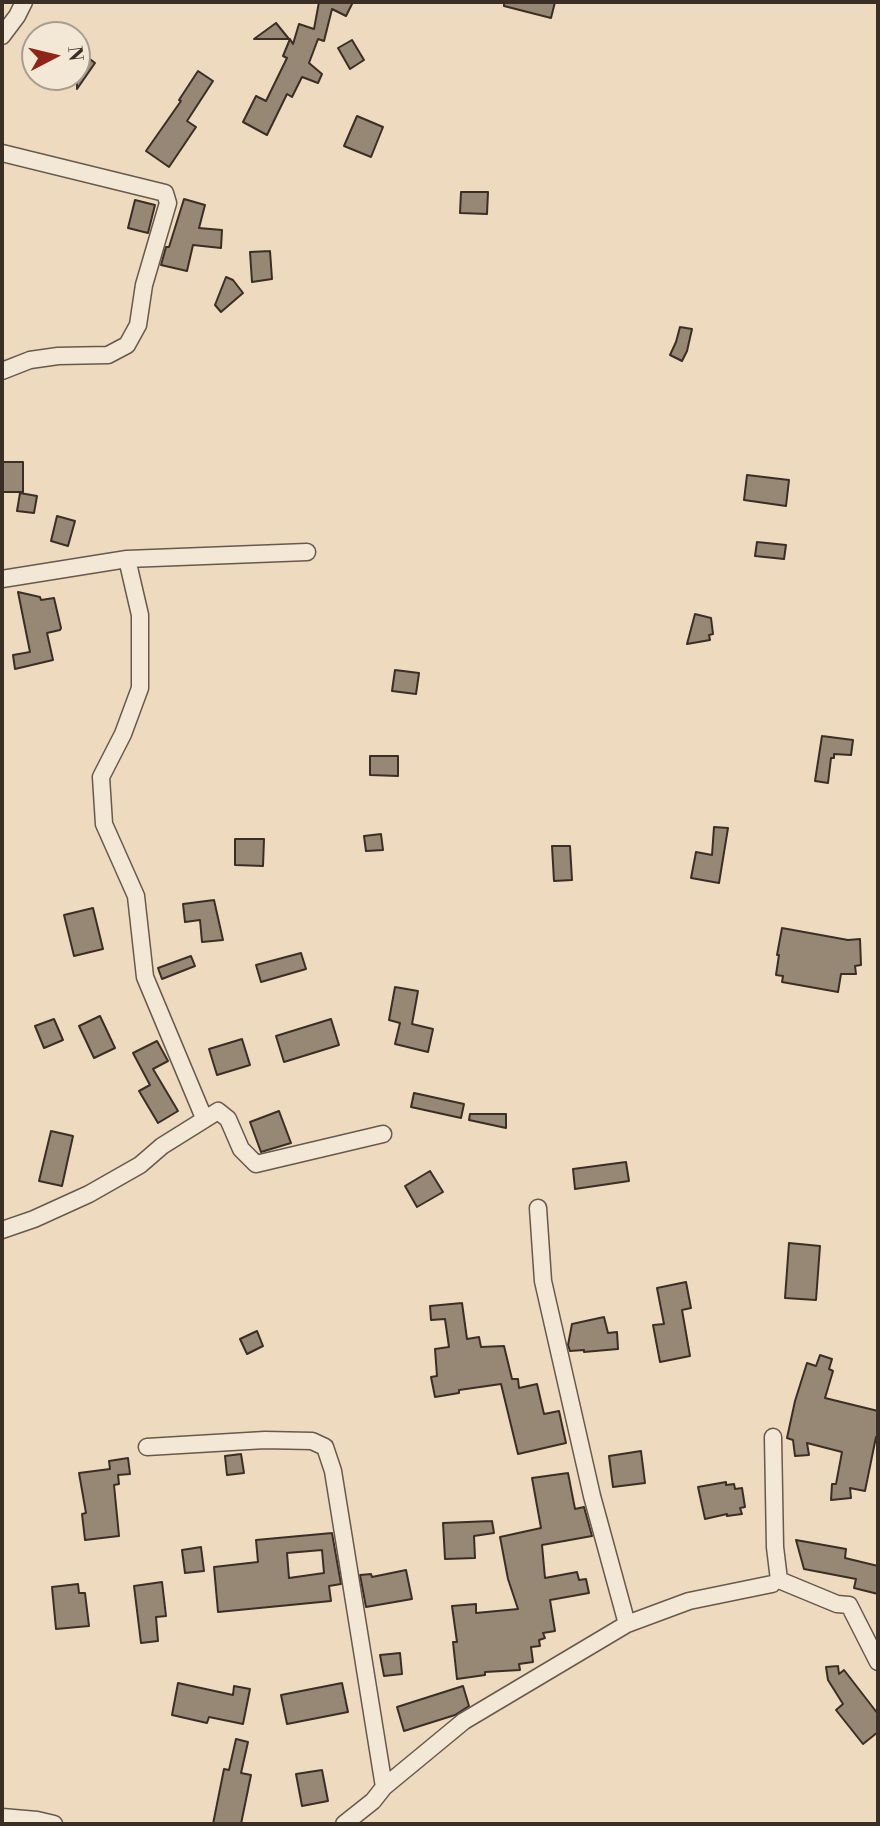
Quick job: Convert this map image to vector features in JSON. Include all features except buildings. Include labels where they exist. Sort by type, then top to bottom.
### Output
[{"type":"street","points":[[2,36],[24,2]]},
{"type":"street","points":[[2,153],[165,193],[168,203],[144,285],[138,325],[127,345],[108,355],[58,356],[30,360],[2,371]]},
{"type":"street","points":[[2,579],[127,559],[307,552]]},
{"type":"street","points":[[127,559],[140,615],[140,688],[123,734],[101,777],[104,824],[136,896],[145,977],[204,1118]]},
{"type":"street","points":[[2,1230],[89,1194],[140,1165],[162,1146],[218,1111],[228,1119],[241,1149],[256,1164],[383,1134]]},
{"type":"street","points":[[538,1208],[543,1281],[592,1496],[628,1624]]},
{"type":"street","points":[[773,1437],[775,1547],[779,1580],[837,1604],[849,1605],[878,1662]]},
{"type":"street","points":[[147,1447],[265,1440],[312,1441],[326,1447],[333,1471],[384,1787]]},
{"type":"street","points":[[345,1824],[373,1801],[384,1787],[464,1721],[628,1624],[689,1601],[772,1584]]},
{"type":"street","points":[[2,1817],[54,1824]]}]
